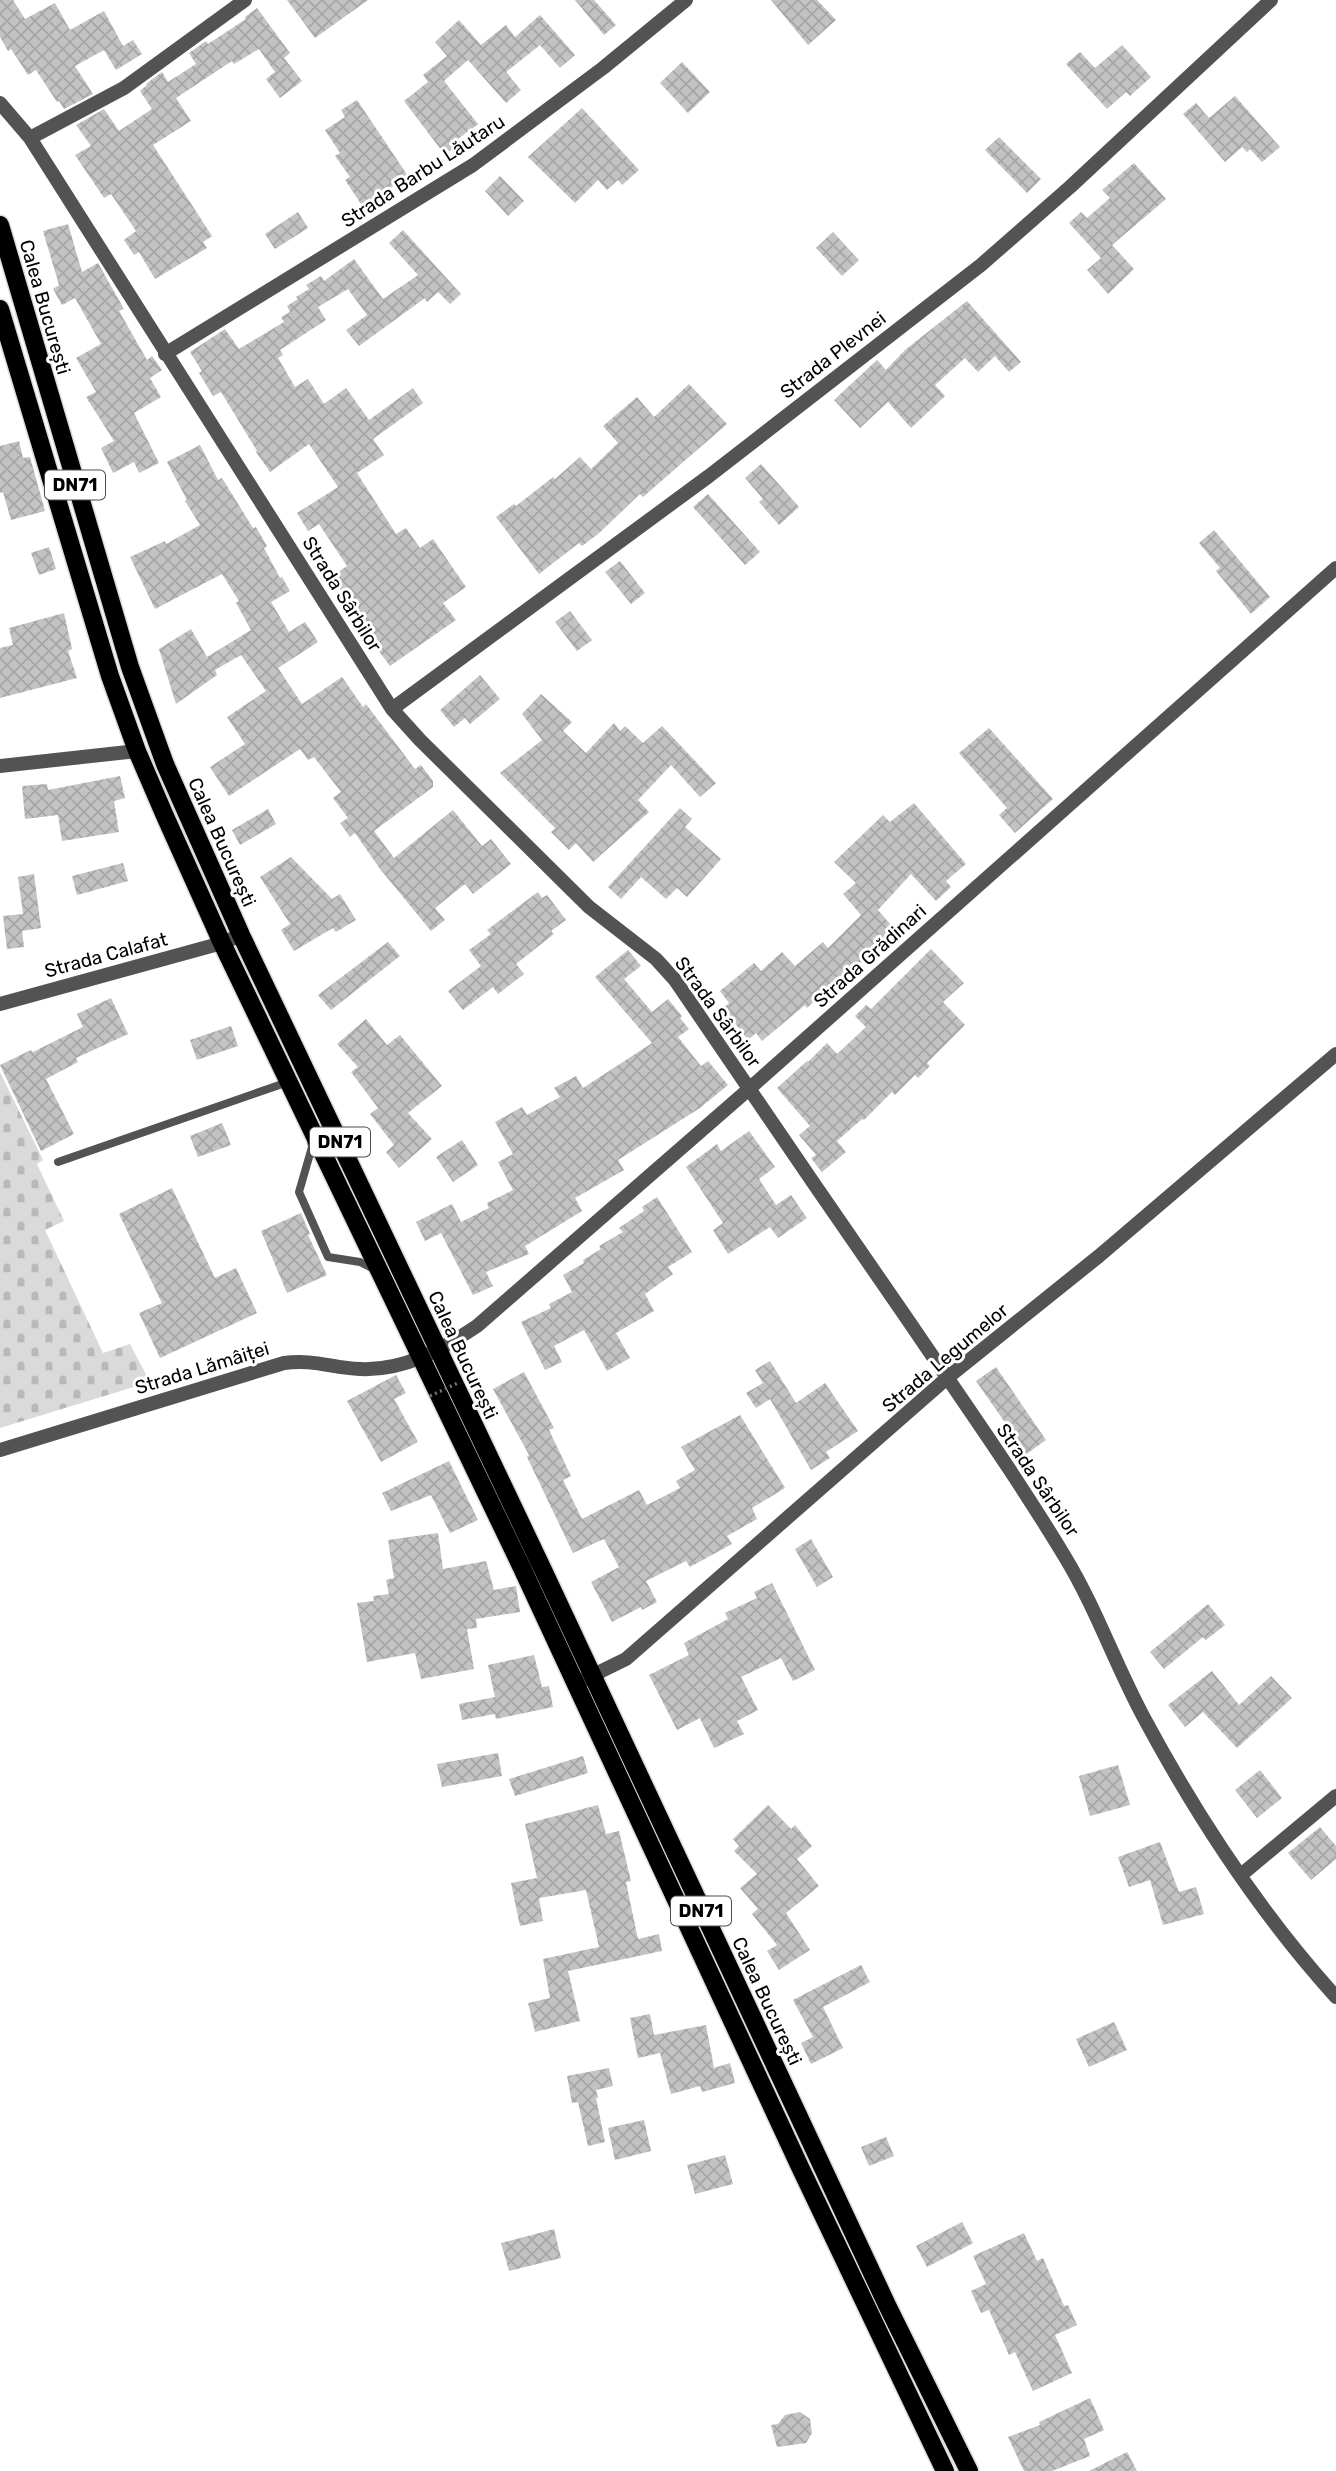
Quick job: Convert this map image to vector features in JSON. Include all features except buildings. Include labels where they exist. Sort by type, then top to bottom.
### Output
[{"type":"main road","name":"Calea București","points":[[0,225],[79,498],[156,743],[241,935],[869,2267],[969,2471]]},
{"type":"main road","name":"Calea București","points":[[0,309],[110,676],[137,751],[222,943],[522,1568],[945,2471]]},
{"type":"main road","points":[[137,751],[156,743]]},
{"type":"street","points":[[30,138],[124,88],[245,0]]},
{"type":"street","name":"Strada Barbu Lăutaru","points":[[165,354],[473,165],[603,68],[686,0]]},
{"type":"street","name":"Strada Plevnei","points":[[392,709],[709,476],[982,265],[1271,0]]},
{"type":"street","name":"Strada Sârbilor","points":[[0,103],[30,138],[392,709],[589,907],[662,966],[675,981],[947,1378],[1066,1558],[1093,1608],[1142,1714],[1200,1813],[1301,1959],[1336,1997]]},
{"type":"street","name":"Strada Grădinari","points":[[420,1359],[477,1326],[749,1089],[1336,568]]},
{"type":"street","points":[[0,766],[137,751]]},
{"type":"street","name":"Strada Calafat","points":[[0,1004],[222,943],[241,935]]},
{"type":"street","name":"Strada Legumelor","points":[[575,1684],[626,1659],[947,1378],[1110,1248],[1336,1054]]},
{"type":"street","name":"Strada Lămâiței","points":[[0,1450],[284,1363],[304,1360],[358,1369],[401,1365],[420,1359]]},
{"type":"street","points":[[1241,1875],[1336,1797]]},
{"type":"lane","points":[[58,1162],[288,1082]]},
{"type":"lane","points":[[307,1122],[312,1147],[299,1192],[328,1257],[360,1262],[382,1273]]},
{"type":"path","points":[[429,1396],[460,1382]]},
{"type":"green space","points":[[0,1072],[43,1160],[37,1164],[64,1221],[45,1230],[103,1353],[130,1344],[150,1382],[0,1428]]}]
